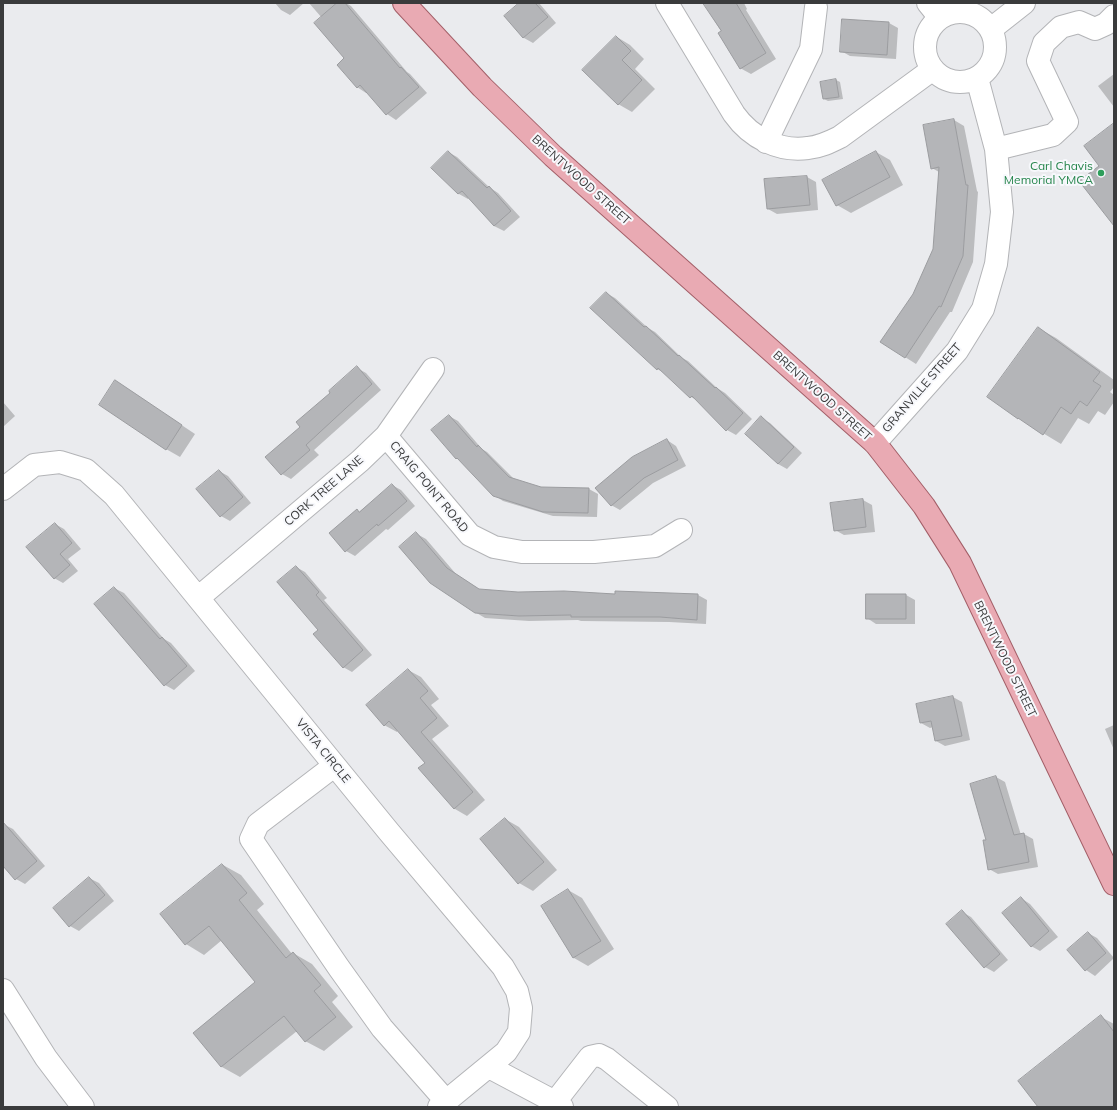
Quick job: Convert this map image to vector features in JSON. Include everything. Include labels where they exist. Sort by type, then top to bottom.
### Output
[{"type":"main road","name":"BRENTWOOD STREET","points":[[404,3],[482,87],[553,156],[875,443],[924,506],[960,563],[1114,884]]},
{"type":"street","points":[[667,3],[734,114],[748,130],[766,142],[787,148],[808,148],[825,144],[840,137],[932,69]]},
{"type":"street","points":[[991,29],[1024,3]]},
{"type":"street","points":[[766,142],[811,49],[816,7]]},
{"type":"street","points":[[934,10],[951,13],[963,11],[975,14],[984,20],[991,29],[995,40],[995,50],[992,62],[977,78],[956,82],[945,78],[932,69],[925,50],[926,38],[931,27],[934,10]]},
{"type":"street","points":[[996,150],[1053,135],[1067,122],[1038,61],[1044,43],[1061,28],[1079,22],[1095,29],[1106,24],[1114,16]]},
{"type":"street","name":"GRANVILLE STREET","points":[[875,443],[957,351],[983,309],[996,264],[1002,212],[996,150],[977,78]]},
{"type":"street","name":"CORK TREE LANE","points":[[198,598],[360,461],[386,436],[433,369]]},
{"type":"street","name":"CRAIG POINT ROAD","points":[[386,436],[470,535],[494,547],[522,552],[594,552],[655,546],[681,530]]},
{"type":"street","name":"VISTA CIRCLE","points":[[3,488],[34,465],[60,462],[86,470],[114,496],[334,766],[503,967],[517,991],[522,1008],[519,1032],[506,1052],[443,1104]]},
{"type":"street","points":[[334,766],[258,824],[251,839],[339,968],[378,1022],[443,1104]]},
{"type":"street","points":[[3,990],[46,1058],[83,1107]]},
{"type":"street","points":[[488,1067],[559,1104],[590,1057],[599,1055],[607,1059],[667,1107]]},
{"type":"building","points":[[337,3],[345,3],[400,68],[401,67],[419,87],[386,115],[360,85],[357,88],[337,65],[344,58],[314,23]]},
{"type":"building","points":[[519,3],[535,3],[548,17],[523,38],[504,16]]},
{"type":"building","points":[[703,3],[736,3],[766,53],[740,69],[718,33],[721,31]]},
{"type":"building","points":[[842,19],[889,22],[887,55],[840,52]]},
{"type":"building","points":[[616,36],[631,51],[622,60],[642,80],[618,105],[582,70]]},
{"type":"building","points":[[836,79],[839,97],[823,99],[820,82]]},
{"type":"building","points":[[954,119],[966,185],[968,185],[963,256],[941,307],[939,306],[905,358],[880,342],[913,294],[933,249],[939,167],[931,169],[923,125]]},
{"type":"building","name":"Carl Chavis Memorial YMCA","points":[[1114,123],[1114,226],[1079,181],[1099,166],[1084,146]]},
{"type":"building","points":[[448,151],[487,188],[489,186],[511,211],[494,226],[462,191],[458,194],[431,168]]},
{"type":"building","points":[[876,151],[890,177],[836,206],[822,180]]},
{"type":"building","points":[[807,176],[810,205],[767,209],[764,179]]},
{"type":"building","points":[[606,292],[644,327],[646,326],[678,356],[679,355],[715,388],[716,387],[743,413],[726,431],[692,396],[690,398],[658,368],[657,370],[590,308]]},
{"type":"building","points":[[1038,327],[1100,372],[1093,381],[1101,386],[1087,406],[1080,401],[1071,414],[1061,407],[1043,435],[987,397]]},
{"type":"building","points":[[357,366],[372,384],[306,445],[310,450],[281,475],[265,457],[300,427],[296,422],[330,393],[329,391]]},
{"type":"building","points":[[115,380],[182,425],[166,450],[99,405]]},
{"type":"building","points":[[449,415],[477,447],[478,445],[509,477],[541,487],[589,488],[588,513],[543,512],[493,496],[457,458],[456,459],[431,430]]},
{"type":"building","points":[[761,416],[794,447],[778,464],[745,434]]},
{"type":"building","points":[[667,439],[678,460],[644,478],[611,506],[595,488],[632,457]]},
{"type":"building","points":[[219,470],[243,497],[220,517],[196,489]]},
{"type":"building","points":[[392,484],[407,501],[378,526],[377,524],[345,552],[329,533],[357,509],[359,512]]},
{"type":"building","points":[[863,499],[866,527],[834,531],[830,503]]},
{"type":"building","points":[[55,523],[72,543],[60,554],[70,565],[54,579],[26,547]]},
{"type":"building","points":[[416,532],[447,568],[479,589],[518,592],[564,591],[615,594],[615,591],[698,594],[697,620],[660,617],[571,617],[571,615],[519,616],[475,613],[430,583],[399,547]]},
{"type":"building","points":[[296,566],[319,592],[316,595],[363,650],[343,668],[313,634],[318,630],[277,582]]},
{"type":"building","points":[[114,587],[160,639],[162,637],[187,666],[164,686],[94,604]]},
{"type":"building","points":[[866,594],[906,594],[906,619],[866,619]]},
{"type":"building","points":[[408,669],[428,691],[420,698],[437,718],[421,732],[473,792],[454,809],[418,768],[425,763],[389,721],[384,726],[366,705]]},
{"type":"building","points":[[953,696],[962,736],[935,741],[931,721],[920,723],[916,704]]},
{"type":"building","points":[[996,776],[1014,835],[1024,833],[1029,862],[988,870],[983,840],[986,840],[970,784]]},
{"type":"building","points":[[505,818],[544,862],[518,884],[480,839]]},
{"type":"building","points":[[3,822],[37,861],[15,880],[3,866]]},
{"type":"building","points":[[222,864],[247,893],[239,900],[286,958],[293,952],[321,985],[314,991],[336,1017],[305,1042],[284,1016],[221,1067],[193,1033],[255,982],[209,926],[185,945],[160,914]]},
{"type":"building","points":[[89,877],[105,895],[69,927],[53,908]]},
{"type":"building","points":[[568,889],[601,941],[573,958],[541,906]]},
{"type":"building","points":[[1021,897],[1049,931],[1031,947],[1002,913]]},
{"type":"building","points":[[962,910],[1000,954],[984,968],[946,924]]},
{"type":"building","points":[[1088,932],[1106,953],[1085,971],[1067,950]]},
{"type":"building","points":[[1101,1015],[1114,1032],[1114,1107],[1038,1107],[1018,1081]]},
{"type":"place","name":"Carl Chavis Memorial YMCA","points":[[1101,173]]}]
